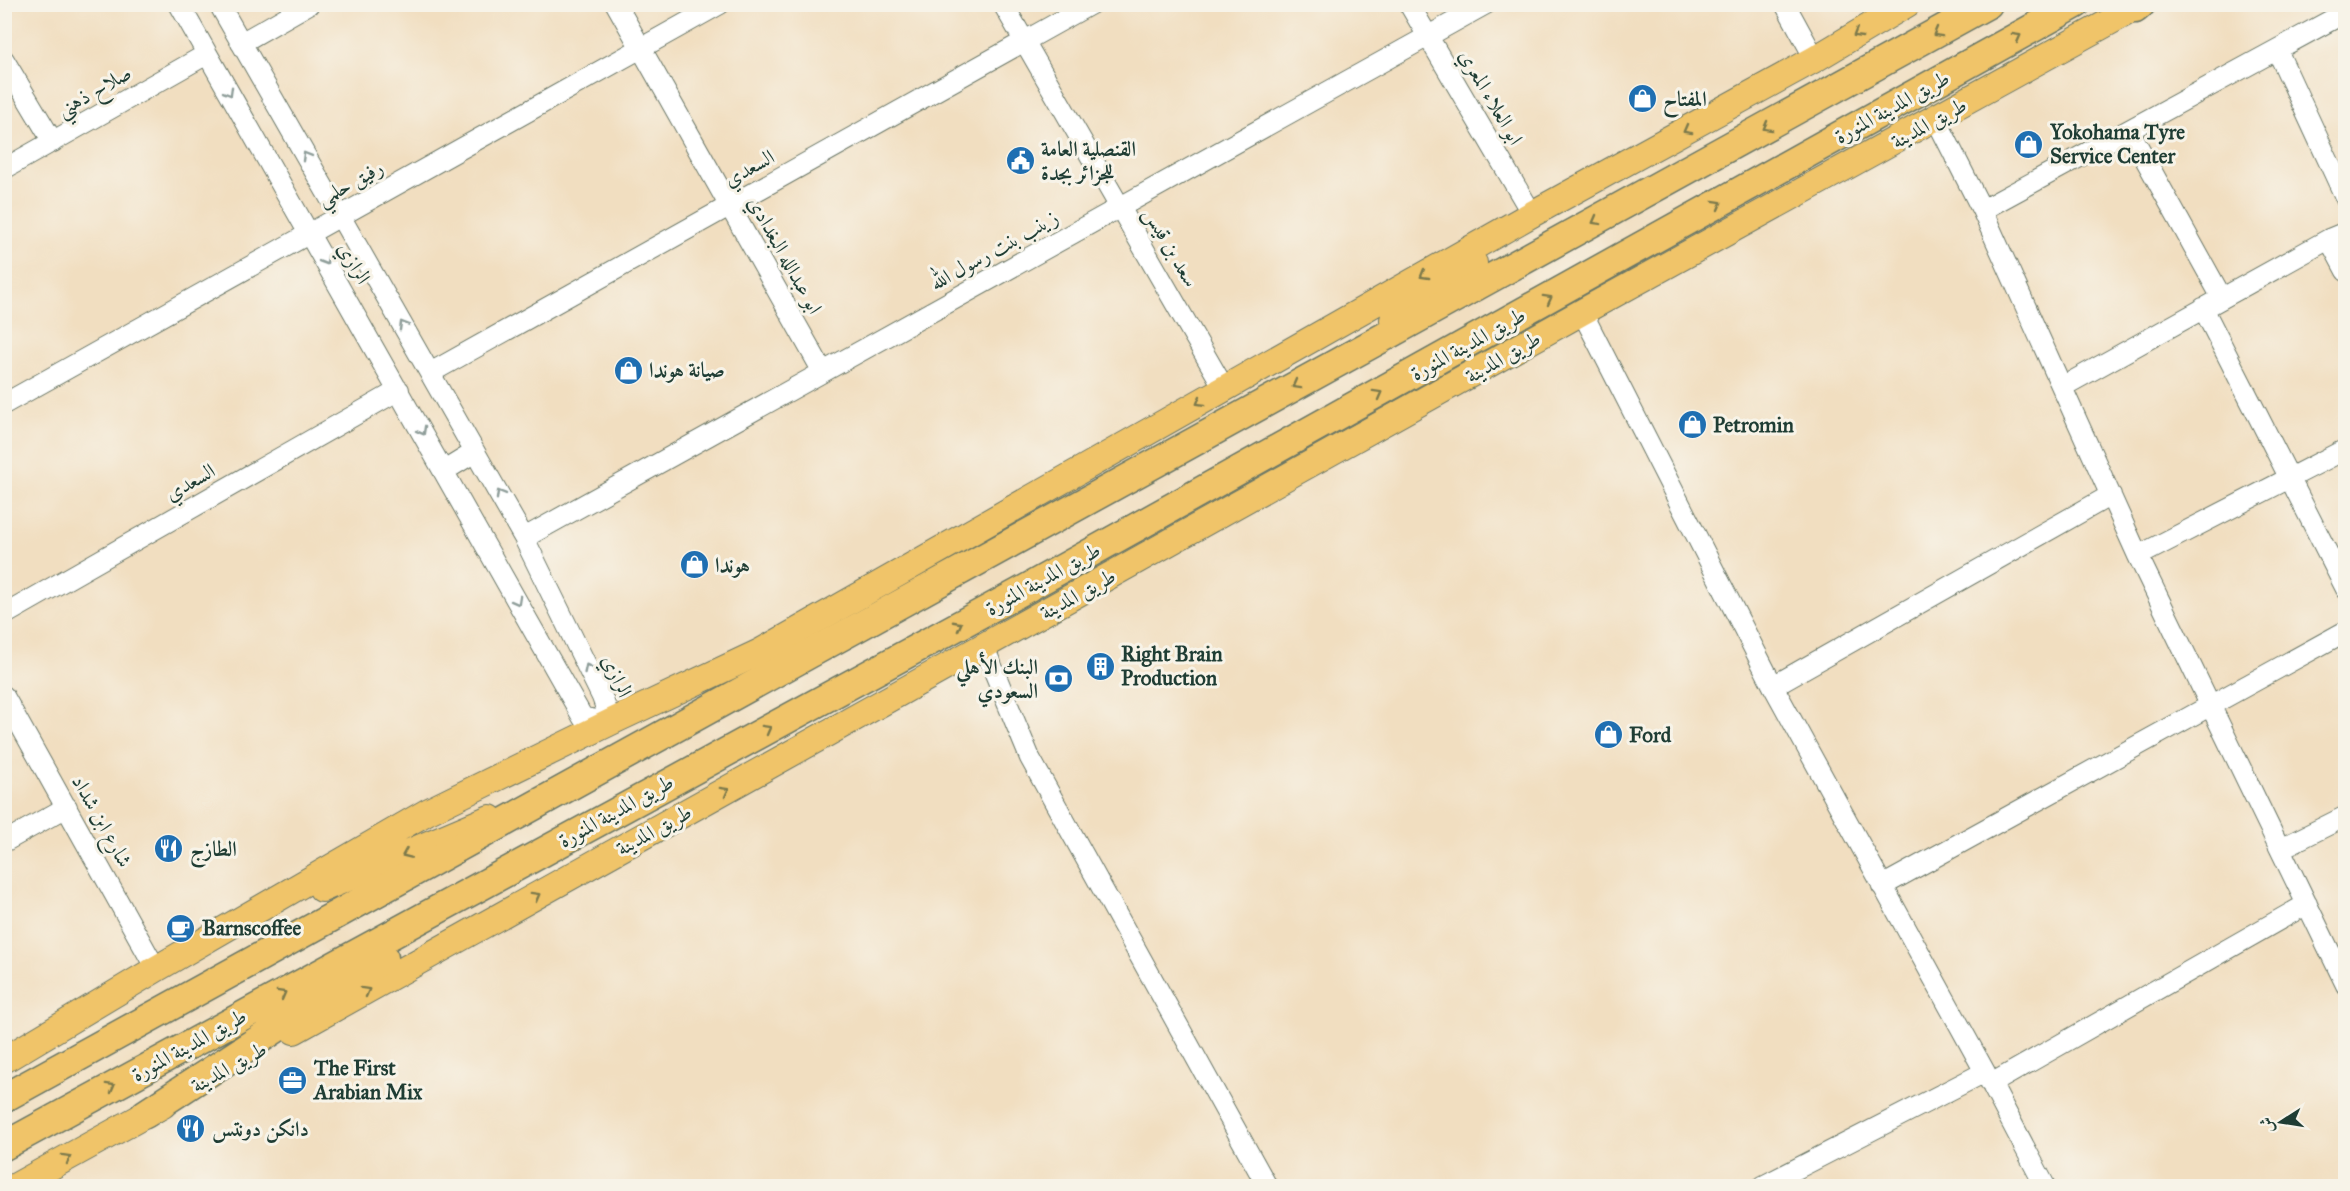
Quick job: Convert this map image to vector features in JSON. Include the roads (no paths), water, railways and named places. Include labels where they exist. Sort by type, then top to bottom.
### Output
[{"type":"highway","name":"طريق المدينة المنورة","points":[[4,1098],[1988,4]]},
{"type":"highway","name":"طريق المدينة المنورة","points":[[4,1146],[1020,592],[2076,4]]},
{"type":"highway","points":[[145,1114],[586,828]]},
{"type":"main road","points":[[4,1060],[427,812],[760,652],[1532,214],[1815,59],[1907,4]]},
{"type":"main road","name":"طريق المدينة","points":[[16,1186],[1582,312],[2139,6]]},
{"type":"main road","points":[[1322,370],[1574,192]]},
{"type":"main road","points":[[1020,592],[1448,388]]},
{"type":"main road","points":[[224,931],[576,781]]},
{"type":"street","name":"الرازي","points":[[179,4],[583,718],[611,722],[602,697],[524,538],[219,4]]},
{"type":"street","points":[[241,43],[309,4]]},
{"type":"street","name":"ابو عبدالله البغدادي","points":[[616,4],[823,372]]},
{"type":"street","name":"رفيق حلمي","points":[[4,404],[720,4]]},
{"type":"street","name":"سعد بن قيس","points":[[1003,4],[1224,388]]},
{"type":"street","name":"السعدي","points":[[430,373],[1091,4]]},
{"type":"street","name":"ابو العلاء المعري","points":[[1409,4],[1532,214]]},
{"type":"street","name":"زينب بنت رسول الله","points":[[524,538],[1486,4]]},
{"type":"street","points":[[1785,4],[1815,59]]},
{"type":"street","points":[[1982,210],[2346,12]]},
{"type":"street","points":[[2277,50],[2346,198]]},
{"type":"street","name":"صلاح ذهني","points":[[4,169],[207,54]]},
{"type":"street","points":[[4,60],[53,142]]},
{"type":"street","points":[[1936,119],[1982,210],[2138,556],[2346,985]]},
{"type":"street","points":[[2129,130],[2222,298]]},
{"type":"street","points":[[2062,387],[2337,235],[2346,271]]},
{"type":"street","points":[[2203,308],[2346,589]]},
{"type":"street","points":[[1582,312],[1773,686],[1988,1078],[2044,1186]]},
{"type":"street","name":"السعدي","points":[[4,615],[399,390]]},
{"type":"street","points":[[2138,556],[2346,449]]},
{"type":"street","points":[[444,471],[475,452]]},
{"type":"street","points":[[1773,686],[2111,495]]},
{"type":"street","points":[[1882,886],[2346,631]]},
{"type":"street","points":[[984,647],[1030,758],[1267,1186]]},
{"type":"street","name":"شارع ابن شداد","points":[[4,696],[156,969]]},
{"type":"street","points":[[4,842],[67,807]]},
{"type":"street","points":[[2280,849],[2346,816]]},
{"type":"street","points":[[1763,1186],[1988,1078],[2307,904]]},
{"type":"place","name":"المفتاح","points":[[1642,99]]},
{"type":"place","name":"Yokohama Tyre Service Center","points":[[2029,144]]},
{"type":"place","name":"القنصلية العامة للجزائر بجدة","points":[[1020,161]]},
{"type":"place","name":"صيانة هوندا","points":[[628,370]]},
{"type":"place","name":"Petromin","points":[[1692,425]]},
{"type":"place","name":"هوندا","points":[[694,565]]},
{"type":"place","name":"Right Brain Production","points":[[1100,666]]},
{"type":"place","name":"البنك الأهلي السعودي","points":[[1059,679]]},
{"type":"place","name":"Ford","points":[[1608,735]]},
{"type":"place","name":"الطازج","points":[[169,849]]},
{"type":"place","name":"Barnscoffee","points":[[181,928]]},
{"type":"place","name":"The First Arabian Mix","points":[[293,1080]]},
{"type":"place","name":"دانكن دونتس","points":[[191,1129]]}]
